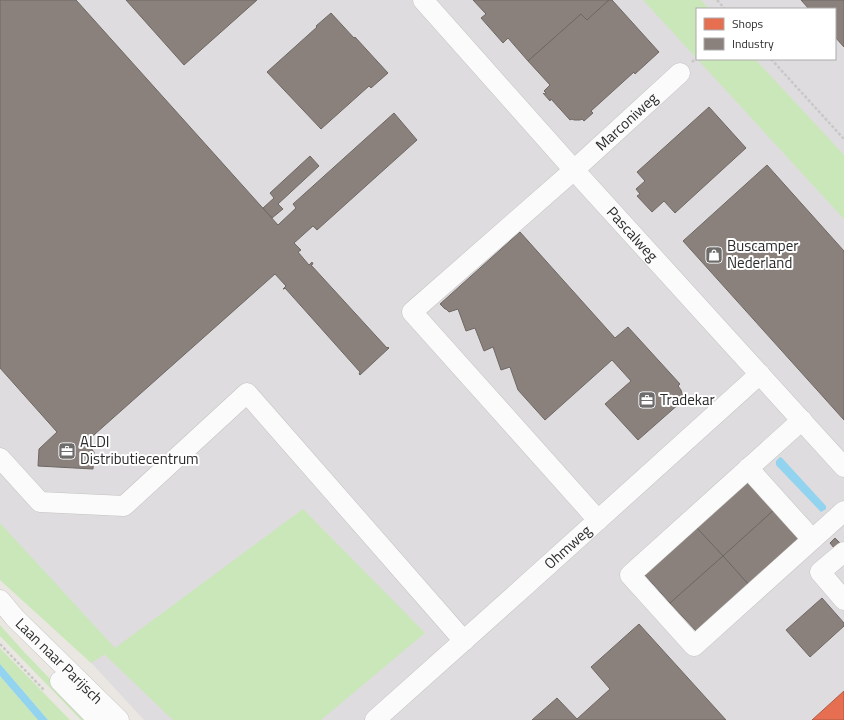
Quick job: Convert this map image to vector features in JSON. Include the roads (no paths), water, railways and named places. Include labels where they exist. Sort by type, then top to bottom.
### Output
[{"type":"street","name":"Pascalweg","points":[[423,0],[574,170],[844,467]]},
{"type":"street","name":"Marconiweg","points":[[598,520],[412,312],[574,170],[680,74]]},
{"type":"street","name":"Ohmweg","points":[[375,720],[760,374]]},
{"type":"street","points":[[0,458],[40,502],[124,506],[247,393],[464,641]]},
{"type":"street","points":[[802,420],[630,575],[694,646],[844,511]]},
{"type":"street","points":[[748,468],[812,539]]},
{"type":"street","points":[[844,552],[820,572],[844,600]]},
{"type":"street","name":"Laan naar Parijsch","points":[[0,600],[15,618],[119,720]]},
{"type":"street","name":"Laan naar Parijsch","points":[[0,620],[98,720]]},
{"type":"water","points":[[780,457],[826,506],[826,509],[821,512],[776,465],[776,461]]},
{"type":"water","points":[[0,664],[48,720],[38,720],[0,676]]},
{"type":"place","name":"Buscamper Nederland","points":[[714,255]]},
{"type":"place","name":"Tradekar","points":[[647,400]]},
{"type":"place","name":"ALDI Distributiecentrum","points":[[67,451]]}]
